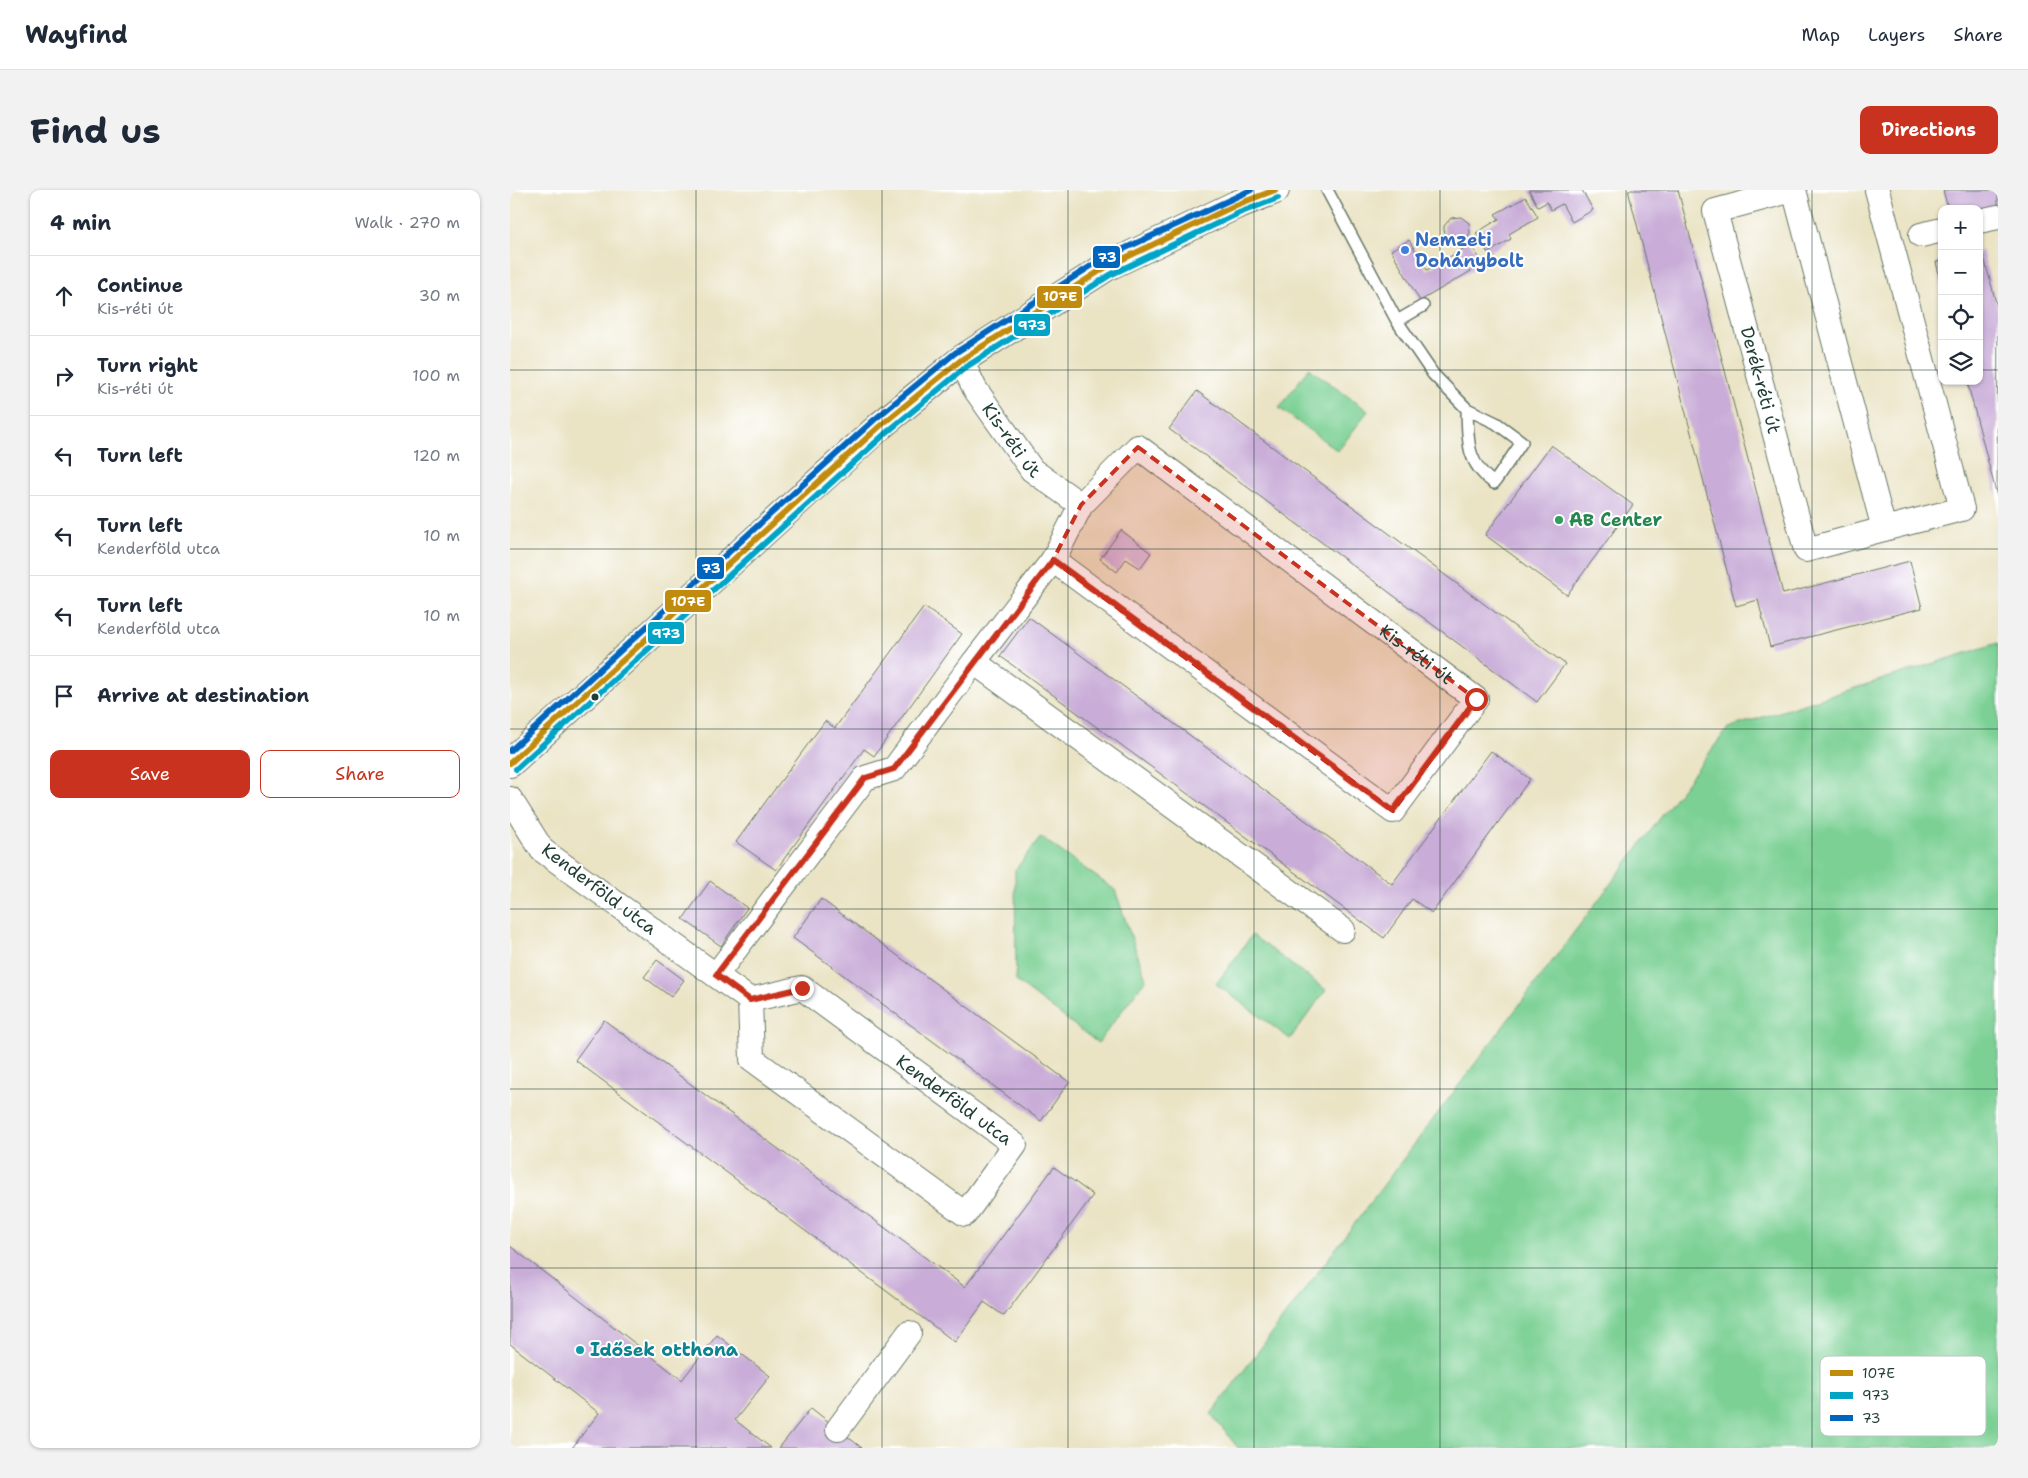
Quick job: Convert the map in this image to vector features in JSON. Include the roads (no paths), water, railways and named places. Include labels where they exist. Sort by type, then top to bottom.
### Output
[{"type":"main road","points":[[510,764],[880,426],[961,360],[1106,267],[1236,205],[1276,190]]},
{"type":"street","name":"Derék-réti út","points":[[1877,190],[1962,508],[1884,529],[1806,550],[1715,211],[1794,190],[1884,529]]},
{"type":"street","points":[[1983,220],[1998,217]]},
{"type":"street","name":"Kis-réti út","points":[[961,360],[975,389],[1032,470],[1081,505]]},
{"type":"street","name":"Kis-réti út","points":[[1138,447],[1476,699],[1393,811],[1053,560],[1081,505],[1138,447]]},
{"type":"street","points":[[716,975],[740,932],[865,778],[894,769],[1053,560]]},
{"type":"street","points":[[974,662],[1342,930]]},
{"type":"street","name":"Kenderföld utca","points":[[510,799],[542,850],[750,1000],[802,988],[1015,1145],[965,1214],[752,1059],[750,1000]]},
{"type":"street","points":[[838,1429],[909,1333]]},
{"type":"lane","points":[[1327,190],[1397,321],[1433,374],[1467,410],[1496,422],[1522,442],[1494,483],[1482,474],[1469,450],[1467,410]]},
{"type":"lane","points":[[1397,321],[1423,306]]},
{"type":"place","name":"Nemzeti Dohánybolt","points":[[1405,250]]},
{"type":"place","name":"AB Center","points":[[1559,520]]},
{"type":"place","name":"Idősek otthona","points":[[580,1350]]}]
